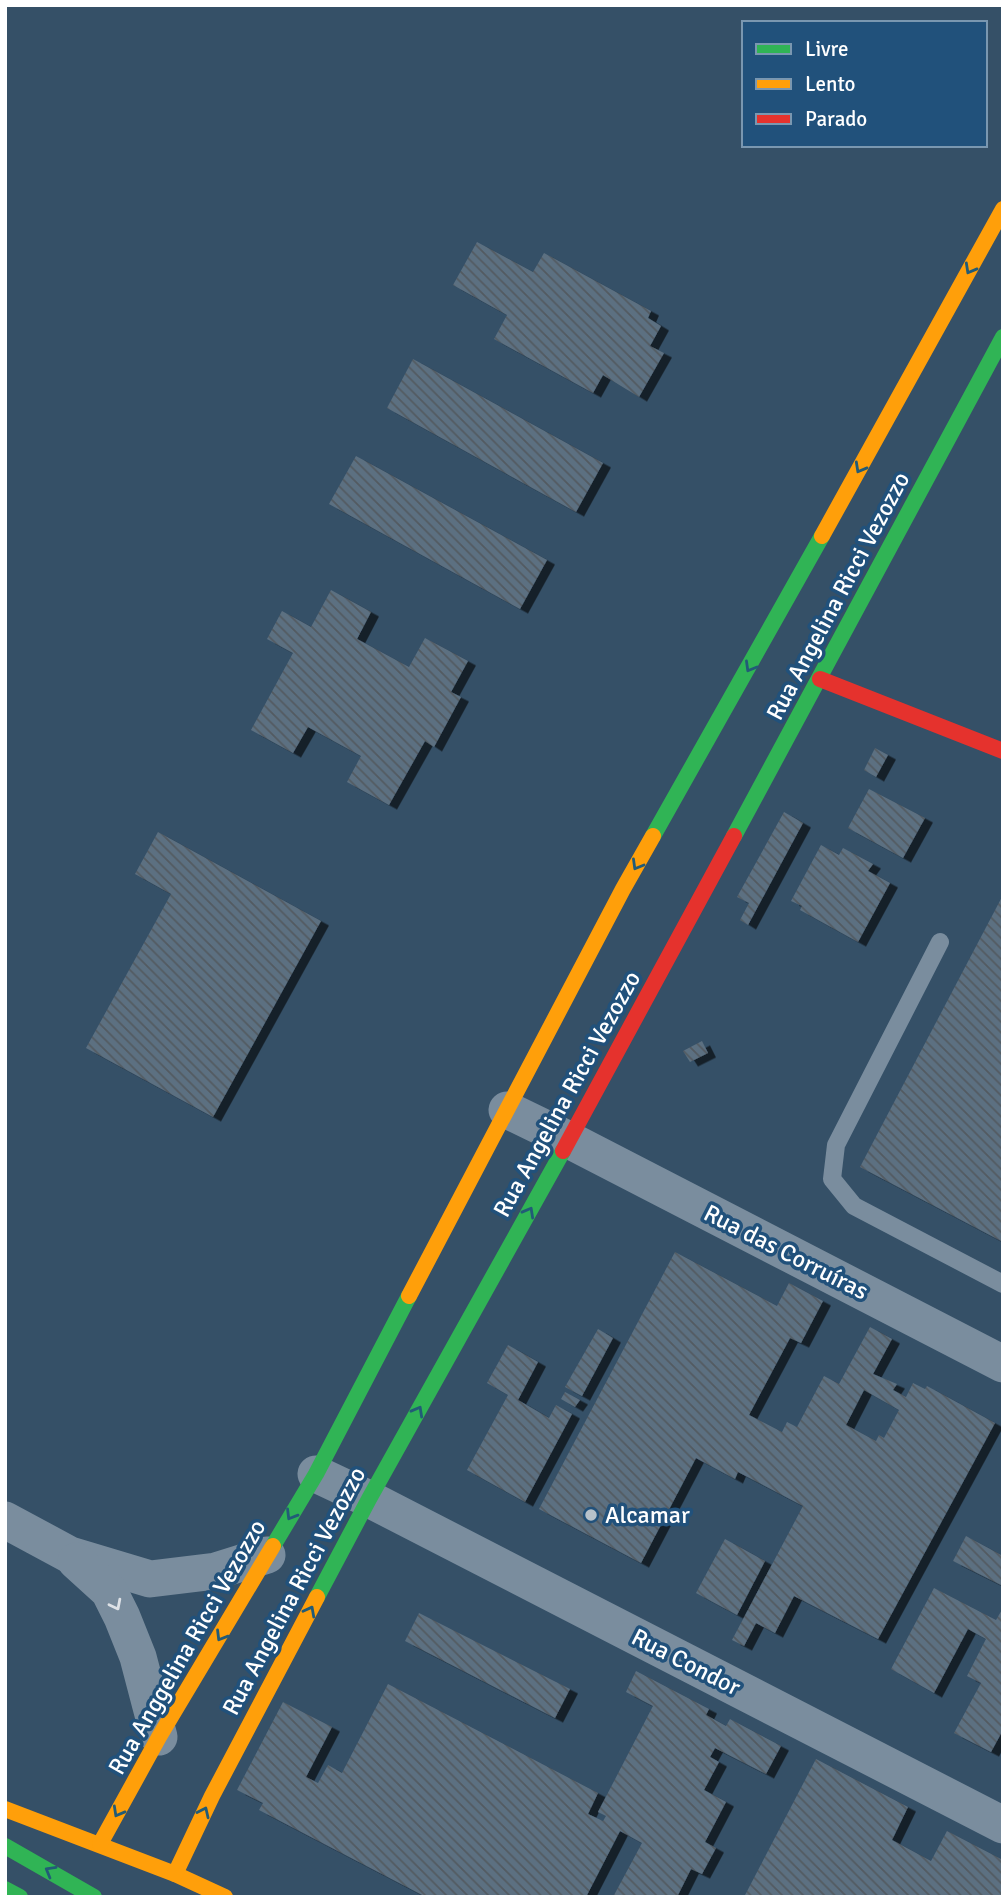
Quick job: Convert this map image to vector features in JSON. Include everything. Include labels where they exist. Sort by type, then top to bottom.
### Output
[{"type":"main road","name":"Rua Angelina Ricci Vezozzo","points":[[316,1474],[623,889],[764,643],[1003,209]]},
{"type":"main road","name":"Rua Angelina Ricci Vezozzo","points":[[175,1874],[212,1796],[369,1499],[569,1140],[1003,337]]},
{"type":"main road","points":[[820,679],[1003,751]]},
{"type":"main road","name":"Rua Anggelina Ricci Vezozzo","points":[[100,1844],[159,1737],[316,1474]]},
{"type":"main road","points":[[5,1809],[175,1874],[225,1897]]},
{"type":"main road","points":[[5,1846],[94,1897]]},
{"type":"main road","points":[[5,1889],[20,1897]]},
{"type":"street","name":"Rua das Corruíras","points":[[507,1110],[1003,1364]]},
{"type":"street","name":"Rua Condor","points":[[316,1474],[1003,1825]]},
{"type":"street","points":[[5,1520],[70,1555],[150,1579],[216,1571],[267,1555]]},
{"type":"street","points":[[70,1555],[109,1591],[122,1617],[138,1657],[159,1737]]},
{"type":"lane","points":[[940,942],[836,1144],[832,1180],[854,1206],[1003,1284]]},
{"type":"building","points":[[477,242],[533,272],[544,253],[651,311],[648,318],[661,326],[650,346],[664,353],[639,397],[603,375],[593,393],[494,339],[507,315],[453,285]]},
{"type":"building","points":[[413,359],[603,463],[576,512],[387,408]]},
{"type":"building","points":[[356,456],[547,560],[520,609],[329,504]]},
{"type":"building","points":[[331,590],[371,612],[357,639],[409,667],[425,638],[468,661],[451,692],[461,697],[434,747],[425,741],[389,805],[347,782],[361,756],[308,727],[293,753],[251,730],[293,653],[267,639],[282,611],[311,627]]},
{"type":"building","points":[[875,748],[888,755],[876,777],[864,770]]},
{"type":"building","points":[[869,789],[925,818],[903,858],[848,828]]},
{"type":"building","points":[[784,812],[803,823],[748,925],[740,920],[749,903],[737,897]]},
{"type":"building","points":[[158,832],[321,921],[213,1117],[86,1048],[171,894],[135,874]]},
{"type":"building","points":[[821,845],[839,855],[843,848],[873,864],[868,871],[890,883],[858,942],[800,910],[802,906],[791,901]]},
{"type":"building","points":[[1003,895],[1003,1242],[860,1167]]},
{"type":"building","points":[[702,1041],[708,1053],[690,1062],[683,1051]]},
{"type":"building","points":[[675,1252],[777,1306],[789,1283],[823,1301],[801,1343],[790,1338],[749,1415],[782,1432],[787,1422],[797,1427],[824,1376],[839,1384],[870,1327],[892,1339],[873,1374],[897,1384],[893,1390],[906,1397],[913,1383],[925,1389],[927,1386],[995,1423],[878,1639],[794,1596],[775,1633],[756,1623],[744,1646],[732,1640],[803,1506],[738,1472],[735,1479],[696,1458],[641,1563],[539,1509]],"holes":[[[864,1390],[899,1410],[884,1438],[879,1435],[876,1441],[846,1425]]]},
{"type":"building","points":[[598,1329],[613,1338],[582,1396],[565,1387]]},
{"type":"building","points":[[508,1345],[538,1362],[518,1400],[549,1418],[556,1405],[572,1414],[525,1502],[467,1470],[508,1395],[487,1383]]},
{"type":"building","points":[[565,1392],[580,1400],[575,1407],[561,1399]]},
{"type":"building","points":[[966,1536],[1003,1556],[1003,1586],[953,1561]]},
{"type":"building","points":[[725,1539],[765,1561],[737,1615],[696,1593]]},
{"type":"building","points":[[934,1588],[996,1620],[1003,1608],[1003,1730],[991,1752],[954,1733],[981,1683],[967,1676],[986,1639],[968,1629],[934,1693],[891,1669]]},
{"type":"building","points":[[419,1613],[570,1689],[555,1718],[405,1641]]},
{"type":"building","points":[[636,1671],[709,1709],[706,1715],[726,1726],[730,1719],[781,1746],[766,1774],[715,1748],[710,1757],[719,1762],[704,1790],[726,1802],[705,1842],[716,1848],[702,1874],[691,1869],[677,1897],[613,1897],[642,1843],[620,1831],[586,1897],[426,1897],[259,1810],[263,1803],[237,1790],[283,1702],[332,1727],[306,1777],[318,1783],[328,1765],[342,1773],[388,1684],[598,1793],[588,1814],[603,1821],[606,1816],[598,1812],[653,1706],[626,1692]]},
{"type":"building","points":[[816,1759],[908,1807],[892,1840],[931,1861],[947,1831],[1003,1860],[1003,1897],[744,1897]]},
{"type":"traffic: fast","points":[[734,836],[1003,337]]},
{"type":"traffic: fast","points":[[653,836],[822,536]]},
{"type":"traffic: fast","points":[[317,1597],[563,1151]]},
{"type":"traffic: fast","points":[[273,1546],[316,1474],[409,1296]]},
{"type":"traffic: fast","points":[[5,1846],[94,1897]]},
{"type":"traffic: fast","points":[[5,1889],[20,1897]]},
{"type":"traffic: slow","points":[[822,536],[1003,209]]},
{"type":"traffic: slow","points":[[409,1296],[653,836]]},
{"type":"traffic: slow","points":[[100,1844],[159,1737],[273,1546]]},
{"type":"traffic: slow","points":[[175,1874],[212,1796],[317,1597]]},
{"type":"traffic: slow","points":[[5,1809],[175,1874],[225,1897]]},
{"type":"traffic: jam","points":[[820,679],[1003,751]]},
{"type":"traffic: jam","points":[[563,1151],[734,836]]},
{"type":"place","name":"Alcamar","points":[[591,1515]]}]
